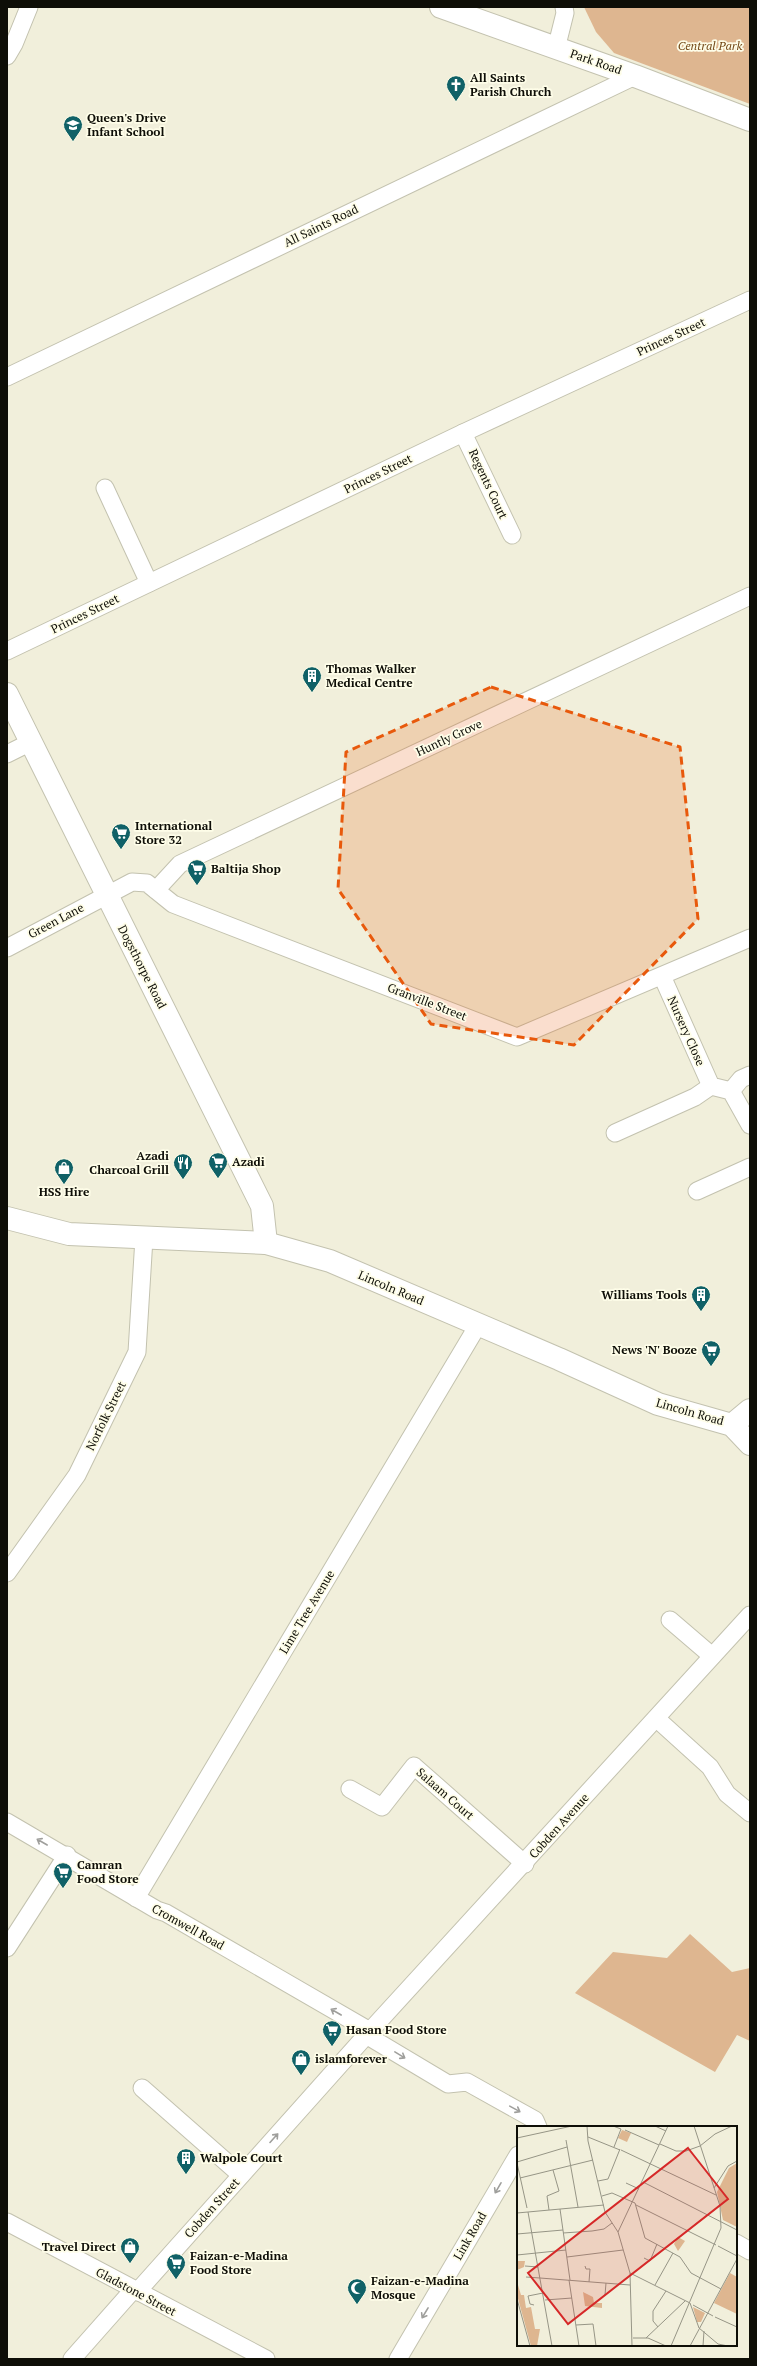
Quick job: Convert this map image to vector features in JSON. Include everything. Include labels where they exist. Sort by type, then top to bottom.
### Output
[{"type":"street","points":[[7,56],[14,44],[29,7]]},
{"type":"street","name":"Park Road","points":[[441,7],[635,76],[750,120]]},
{"type":"street","points":[[556,48],[565,13],[564,7]]},
{"type":"street","name":"All Saints Road","points":[[7,377],[635,76]]},
{"type":"street","name":"Princes Street","points":[[7,651],[463,433],[750,300]]},
{"type":"street","name":"Regents Court","points":[[463,433],[512,535]]},
{"type":"street","points":[[105,488],[149,583]]},
{"type":"street","name":"Huntly Grove","points":[[156,890],[180,864],[750,596]]},
{"type":"street","name":"Dogsthorpe Road","points":[[7,694],[262,1206],[266,1243]]},
{"type":"street","points":[[7,754],[30,742]]},
{"type":"street","name":"Granville Street","points":[[106,894],[132,882],[147,883],[173,904],[517,1037],[750,938]]},
{"type":"street","name":"Green Lane","points":[[7,948],[106,894]]},
{"type":"street","name":"Nursery Close","points":[[662,976],[711,1086]]},
{"type":"street","points":[[732,1091],[741,1079],[750,1075]]},
{"type":"street","points":[[616,1133],[695,1097],[711,1086],[732,1091],[750,1125]]},
{"type":"street","points":[[697,1191],[750,1167]]},
{"type":"street","name":"Lincoln Road","points":[[7,1218],[68,1234],[266,1243],[330,1262],[560,1358],[658,1404],[732,1424],[750,1444]]},
{"type":"street","name":"Norfolk Street","points":[[7,1573],[77,1475],[137,1352],[144,1238]]},
{"type":"street","name":"Lime Tree Avenue","points":[[136,1898],[478,1325]]},
{"type":"street","points":[[732,1424],[750,1410]]},
{"type":"street","name":"Cobden Avenue","points":[[368,2033],[525,1864],[750,1615]]},
{"type":"street","points":[[670,1620],[712,1656]]},
{"type":"street","points":[[657,1719],[710,1767],[727,1794],[750,1813]]},
{"type":"street","name":"Salaam Court","points":[[350,1789],[382,1807],[414,1766],[525,1864]]},
{"type":"street","name":"Cromwell Road","points":[[7,1822],[136,1898],[157,1910],[166,1913],[368,2033],[448,2084],[467,2082],[535,2120],[538,2126]]},
{"type":"street","points":[[7,1948],[67,1856]]},
{"type":"street","name":"Cobden Street","points":[[72,2359],[241,2176],[368,2033]]},
{"type":"street","points":[[142,2088],[241,2176]]},
{"type":"street","name":"Link Road","points":[[398,2359],[517,2157]]},
{"type":"street","name":"Gladstone Street","points":[[10,2229],[135,2291],[266,2359]]},
{"type":"street","points":[[737,2244],[750,2251]]},
{"type":"highlighted area","points":[[491,687],[680,747],[698,919],[574,1045],[431,1024],[338,889],[346,752]]},
{"type":"green space","name":"Central Park","points":[[584,7],[750,7],[750,104],[614,53],[596,32]]},
{"type":"green space","points":[[690,1934],[732,1972],[750,1968],[750,2041],[737,2035],[715,2072],[575,1993],[613,1952],[667,1958]]},
{"type":"place","name":"All Saints Parish Church","points":[[456,102]]},
{"type":"place","name":"Queen's Drive Infant School","points":[[73,142]]},
{"type":"place","name":"Thomas Walker Medical Centre","points":[[312,693]]},
{"type":"place","name":"International Store 32","points":[[121,850]]},
{"type":"place","name":"Baltija Shop","points":[[197,886]]},
{"type":"place","name":"Azadi","points":[[218,1179]]},
{"type":"place","name":"Azadi Charcoal Grill","points":[[183,1180]]},
{"type":"place","name":"HSS Hire","points":[[64,1185]]},
{"type":"place","name":"Williams Tools","points":[[701,1312]]},
{"type":"place","name":"News 'N' Booze","points":[[711,1367]]},
{"type":"place","name":"Camran Food Store","points":[[63,1889]]},
{"type":"place","name":"Hasan Food Store","points":[[332,2047]]},
{"type":"place","name":"islamforever","points":[[301,2076]]},
{"type":"place","name":"Walpole Court","points":[[186,2175]]},
{"type":"place","name":"Travel Direct","points":[[130,2264]]},
{"type":"place","name":"Faizan-e-Madina Food Store","points":[[176,2280]]},
{"type":"place","name":"Faizan-e-Madina Mosque","points":[[357,2305]]}]
